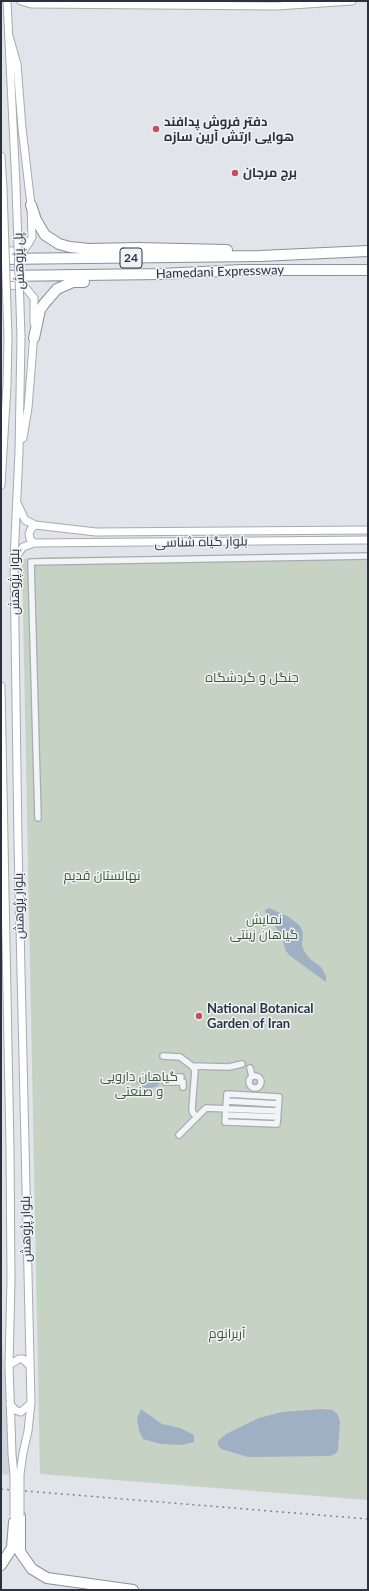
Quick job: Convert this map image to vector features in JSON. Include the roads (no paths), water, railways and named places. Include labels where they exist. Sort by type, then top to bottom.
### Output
[{"type":"highway","points":[[31,204],[36,220],[45,235],[59,244],[70,247],[89,249],[224,249],[260,256]]},
{"type":"highway","name":"Hamedani Expressway","points":[[1,259],[260,256],[368,251]]},
{"type":"highway","points":[[34,338],[40,310],[44,304],[57,289],[73,282],[220,277],[242,270]]},
{"type":"highway","name":"Hamedani Expressway","points":[[1,276],[31,277],[161,274],[242,270],[368,270]]},
{"type":"highway","points":[[1,1565],[12,1548],[17,1516]]},
{"type":"highway","points":[[17,1516],[20,1552],[32,1569],[47,1578],[133,1590]]},
{"type":"street","points":[[1,249],[8,251],[23,251],[32,237],[31,204],[22,128],[17,64],[9,36],[7,1]]},
{"type":"street","points":[[21,1],[31,4],[277,6],[352,1]]},
{"type":"street","name":"پل پژوهش","points":[[9,36],[21,336]]},
{"type":"street","name":"پل پژوهش","points":[[1,156],[8,337],[4,436],[1,459]]},
{"type":"street","points":[[1,291],[10,285],[25,287],[34,298],[34,338],[28,408],[19,452]]},
{"type":"street","name":"بلوار پژوهش","points":[[17,1474],[28,1431],[31,1403],[18,850],[14,559],[19,452],[21,336]]},
{"type":"street","points":[[1,459],[1,485]]},
{"type":"street","points":[[14,559],[23,547],[34,544],[30,539],[29,534],[35,525],[25,520],[17,501]]},
{"type":"street","name":"بلوار گیاه شناسی","points":[[35,525],[96,532],[368,530]]},
{"type":"street","name":"بلوار گیاه شناسی","points":[[34,544],[368,540]]},
{"type":"street","points":[[38,818],[31,562],[368,556]]},
{"type":"street","name":"بلوار پژوهش","points":[[1,686],[2,858],[6,952],[12,1280],[9,1364],[10,1404],[17,1474]]},
{"type":"street","points":[[1,959],[6,952]]},
{"type":"street","points":[[1,983],[6,994]]},
{"type":"street","points":[[164,1056],[180,1057],[195,1070],[192,1109],[196,1116]]},
{"type":"street","points":[[192,1066],[229,1067],[242,1064]]},
{"type":"street","points":[[250,1068],[252,1076],[249,1081],[250,1085],[254,1088],[258,1096],[256,1123]]},
{"type":"street","points":[[246,1123],[247,1095],[254,1088],[260,1086],[261,1080],[256,1076],[252,1076]]},
{"type":"street","points":[[166,1082],[176,1078],[183,1082],[183,1087]]},
{"type":"street","points":[[227,1094],[237,1095],[279,1097],[277,1124],[226,1122],[227,1094]]},
{"type":"street","points":[[236,1122],[237,1095]]},
{"type":"street","points":[[266,1124],[268,1096]]},
{"type":"street","points":[[227,1101],[278,1104]]},
{"type":"street","points":[[179,1135],[196,1116],[206,1108],[267,1110],[278,1114]]},
{"type":"street","points":[[226,1115],[267,1117],[278,1114]]},
{"type":"street","points":[[9,1364],[19,1359],[23,1360],[29,1365]]},
{"type":"street","points":[[10,1404],[15,1410],[21,1412],[31,1403]]},
{"type":"street","points":[[17,1474],[17,1516]]},
{"type":"water","points":[[269,908],[289,917],[300,926],[303,933],[302,945],[304,951],[310,959],[321,967],[326,976],[326,982],[289,955],[286,951],[280,933],[270,919],[271,916],[266,914],[265,910]]},
{"type":"water","points":[[152,1074],[159,1075],[160,1077],[158,1086],[147,1089],[137,1084],[136,1081],[139,1083],[144,1082],[146,1076]]},
{"type":"water","points":[[141,1409],[162,1424],[180,1428],[194,1435],[194,1442],[182,1445],[161,1444],[143,1439],[139,1431],[137,1418]]},
{"type":"water","points":[[321,1409],[333,1410],[338,1415],[340,1422],[338,1450],[335,1454],[330,1456],[248,1457],[221,1449],[218,1445],[218,1441],[226,1434],[259,1418],[282,1412]]},
{"type":"railway","points":[[1,1489],[368,1519]]},
{"type":"place","name":"دفتر فروش پدافند هوایی ارتش آرین سازه","points":[[156,129]]},
{"type":"place","name":"برج مرجان","points":[[235,173]]},
{"type":"place","name":"National Botanical Garden of Iran","points":[[199,1016]]},
{"type":"park label","name":"جنگل و گردشگاه","points":[[252,678]]},
{"type":"park label","name":"نهالستان قدیم","points":[[102,876]]},
{"type":"park label","name":"نمایش گیاهان زینتی","points":[[264,928]]},
{"type":"park label","name":"گیاهان دارویی و صنعتی","points":[[139,1084]]},
{"type":"park label","name":"آربرانوم","points":[[227,1334]]}]
